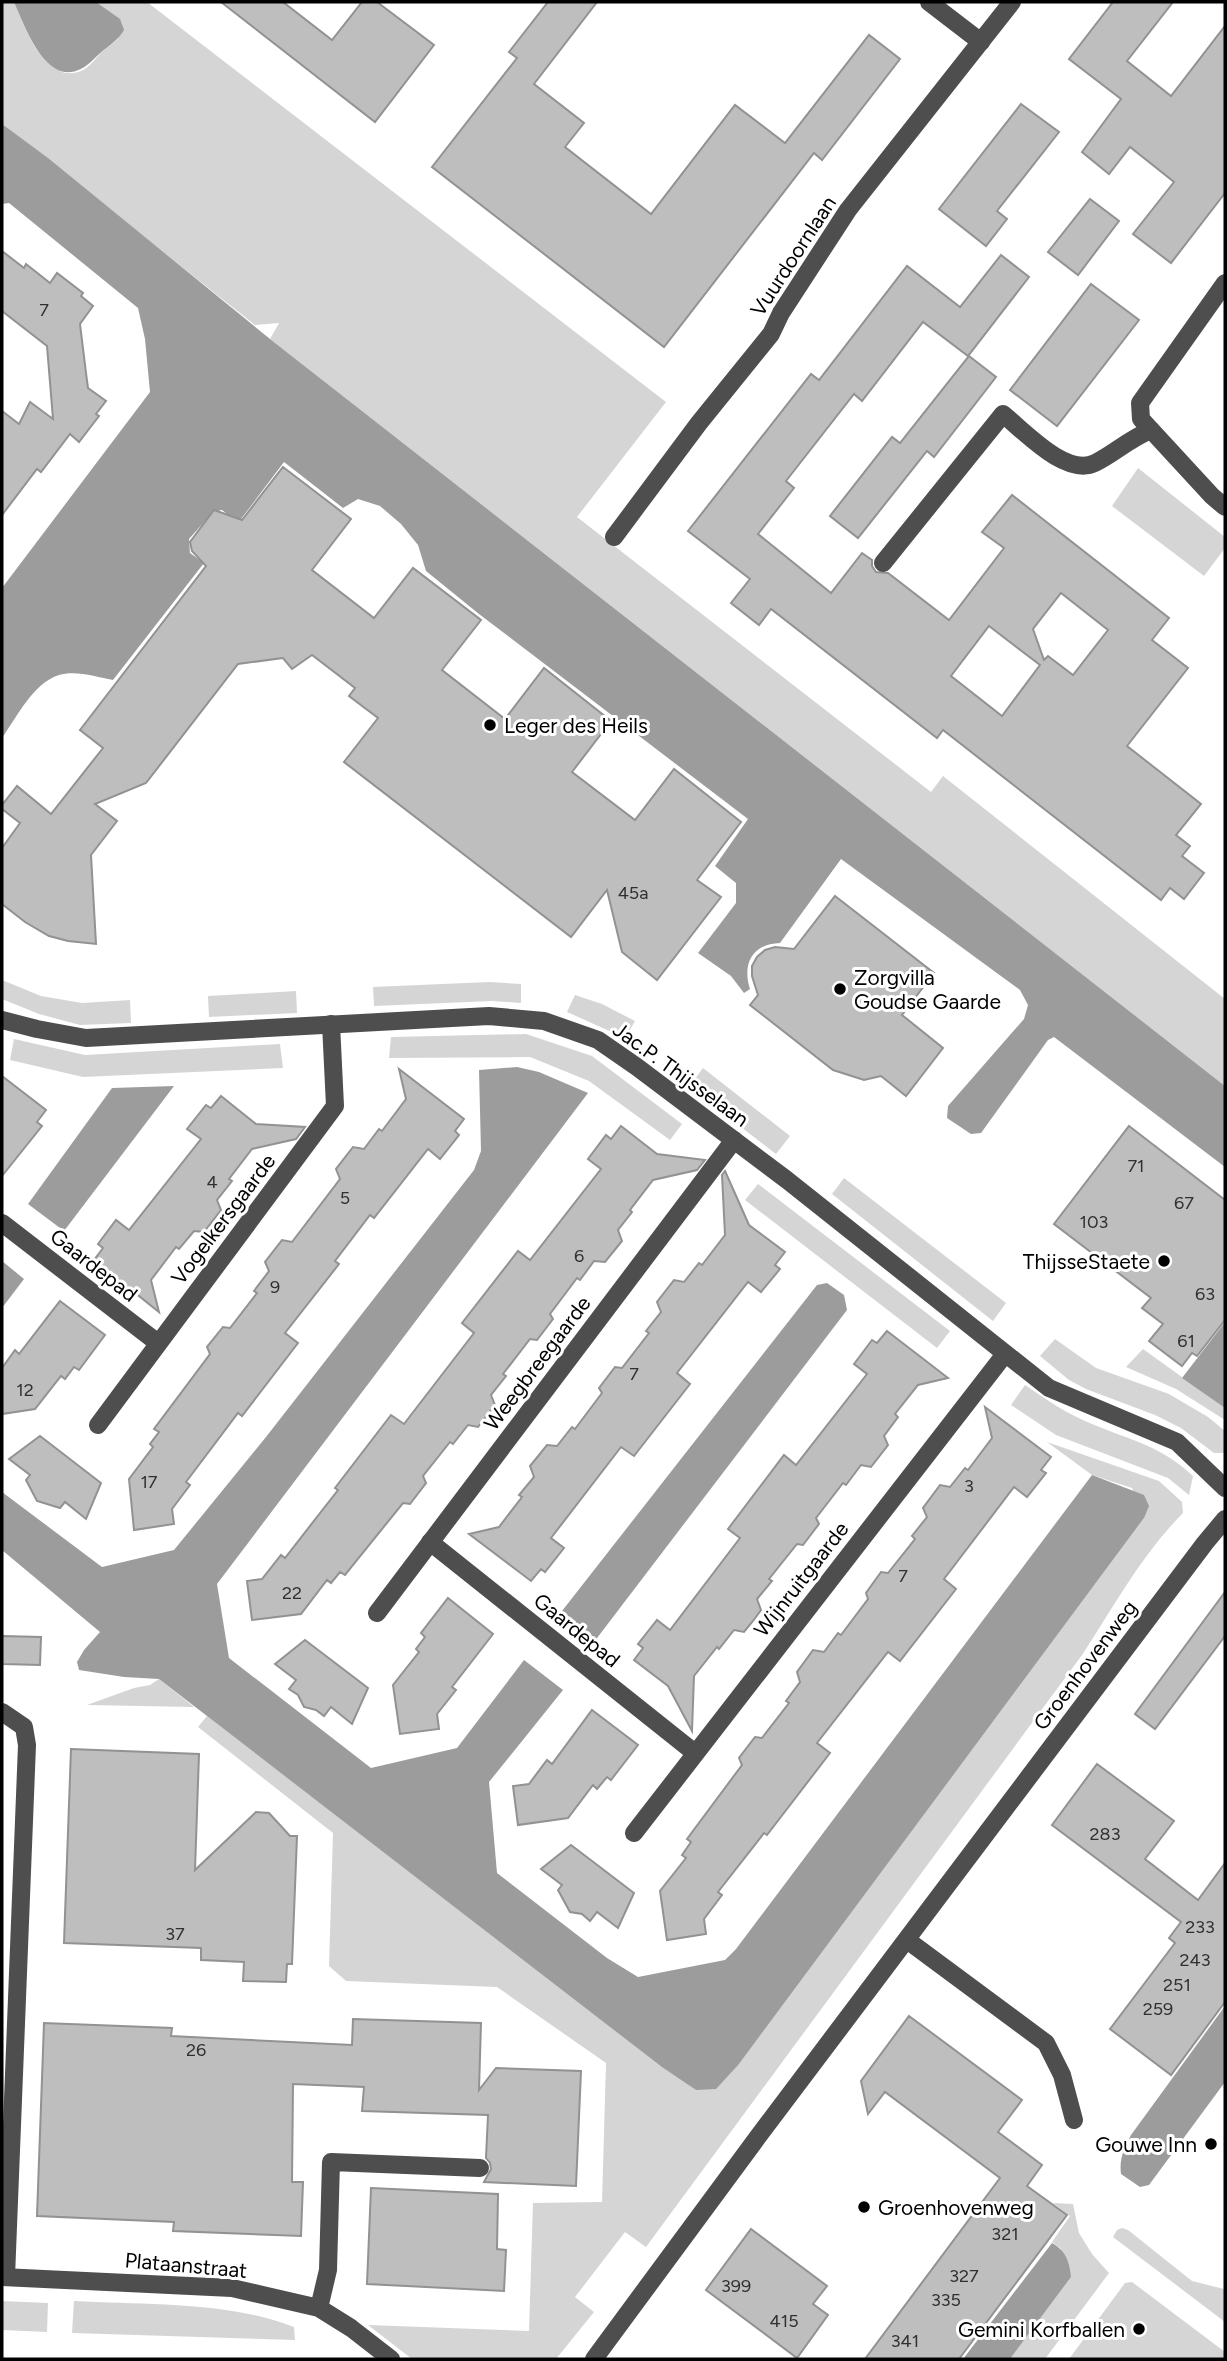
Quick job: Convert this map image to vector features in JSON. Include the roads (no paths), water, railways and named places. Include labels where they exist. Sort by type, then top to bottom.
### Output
[{"type":"street","points":[[929,2],[981,42]]},
{"type":"street","name":"Vuurdoornlaan","points":[[614,537],[699,423],[771,334],[781,313],[848,211],[1013,2]]},
{"type":"street","points":[[1225,283],[1140,403],[1141,419],[1225,507]]},
{"type":"street","points":[[883,563],[1003,414],[1065,463],[1078,467],[1093,464],[1133,437],[1151,430]]},
{"type":"street","name":"Jac.P. Thijsselaan","points":[[2,1020],[86,1038],[489,1016],[544,1021],[598,1040],[734,1140],[1049,1388],[1177,1442],[1225,1488]]},
{"type":"street","name":"Vogelkersgaarde","points":[[98,1425],[335,1106],[331,1024]]},
{"type":"street","name":"Weegbreegaarde","points":[[377,1613],[734,1140]]},
{"type":"street","name":"Gaardepad","points":[[2,1223],[158,1343]]},
{"type":"street","name":"Wijnruitgaarde","points":[[634,1833],[1005,1354]]},
{"type":"street","name":"Groenhovenweg","points":[[594,2359],[748,2149],[1225,1519]]},
{"type":"street","name":"Gaardepad","points":[[430,1542],[695,1753]]},
{"type":"street","points":[[2,1712],[24,1727],[27,1745],[4,2277]]},
{"type":"street","points":[[907,1940],[1046,2043],[1062,2075],[1074,2120]]},
{"type":"street","points":[[319,2308],[328,2270],[331,2162],[480,2168]]},
{"type":"street","name":"Plataanstraat","points":[[4,2277],[232,2288],[319,2308],[351,2328],[391,2359]]},
{"type":"place","name":"Leger des Heils","points":[[490,725]]},
{"type":"place","name":"Zorgvilla Goudse Gaarde","points":[[840,989]]},
{"type":"place","name":"ThijsseStaete","points":[[1164,1261]]},
{"type":"place","name":"Gouwe Inn","points":[[1211,2144]]},
{"type":"place","name":"Groenhovenweg","points":[[864,2207]]},
{"type":"place","name":"Gemini Korfballen","points":[[1139,2329]]}]
